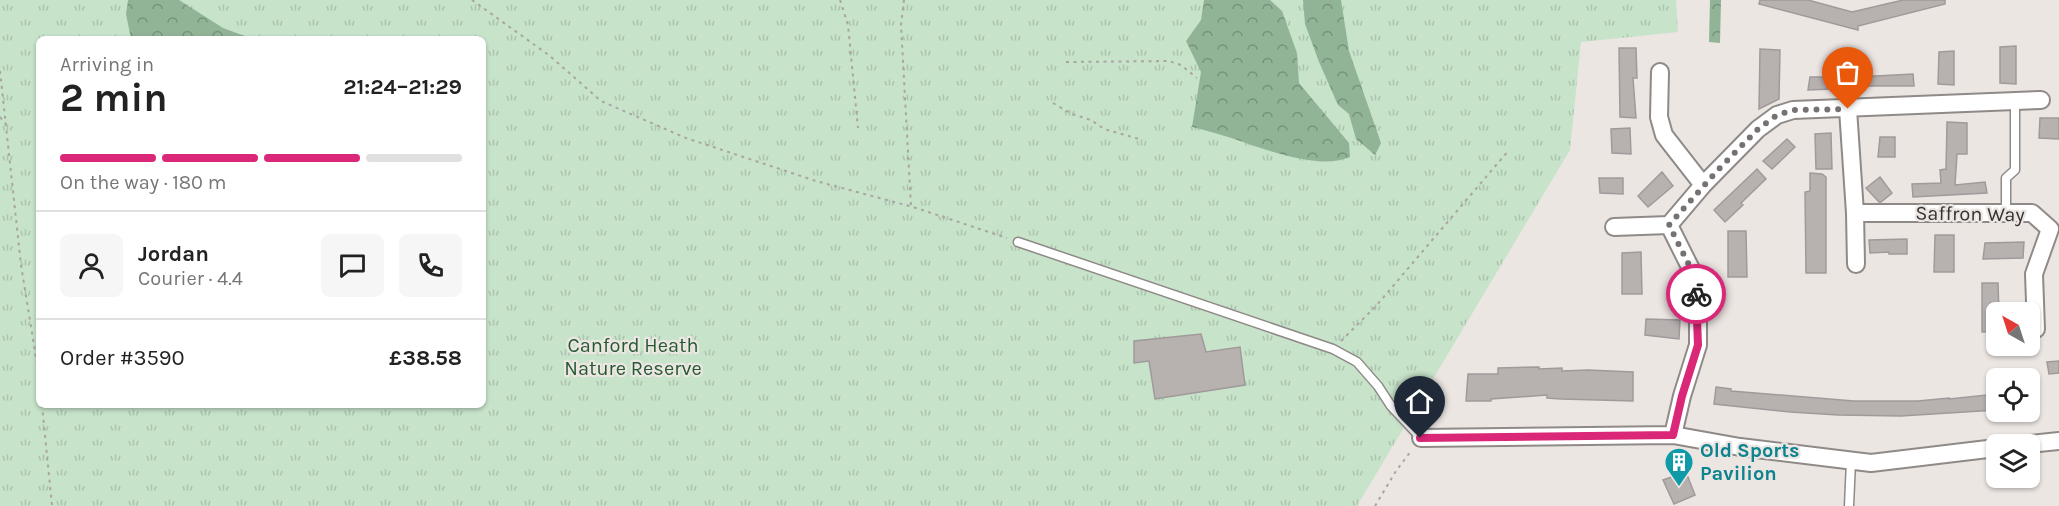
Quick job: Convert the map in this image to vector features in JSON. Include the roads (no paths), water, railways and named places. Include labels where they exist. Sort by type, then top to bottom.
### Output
[{"type":"street","points":[[1660,72],[1659,117],[1664,135],[1703,185]]},
{"type":"street","points":[[1614,227],[1669,225],[1703,185],[1758,129],[1777,115],[1793,110],[2041,100]]},
{"type":"street","points":[[1848,109],[1856,264]]},
{"type":"street","name":"Saffron Way","points":[[1855,213],[2032,213],[2050,229],[2034,274],[2035,302]]},
{"type":"street","points":[[1669,225],[1695,277],[1698,306],[1698,345],[1673,435]]},
{"type":"street","points":[[1420,438],[1673,435],[1740,447],[1871,463],[1986,449]]},
{"type":"street","points":[[2040,443],[2059,441]]},
{"type":"lane","points":[[2006,213],[2006,178],[2015,170],[2014,101]]},
{"type":"lane","points":[[1018,242],[1333,349],[1357,362],[1378,386],[1391,406],[1420,438]]},
{"type":"lane","points":[[1849,506],[1851,460]]},
{"type":"place","name":"Old Sports Pavilion","points":[[1679,488]]},
{"type":"park label","name":"Canford Heath Nature Reserve","points":[[633,356]]}]
